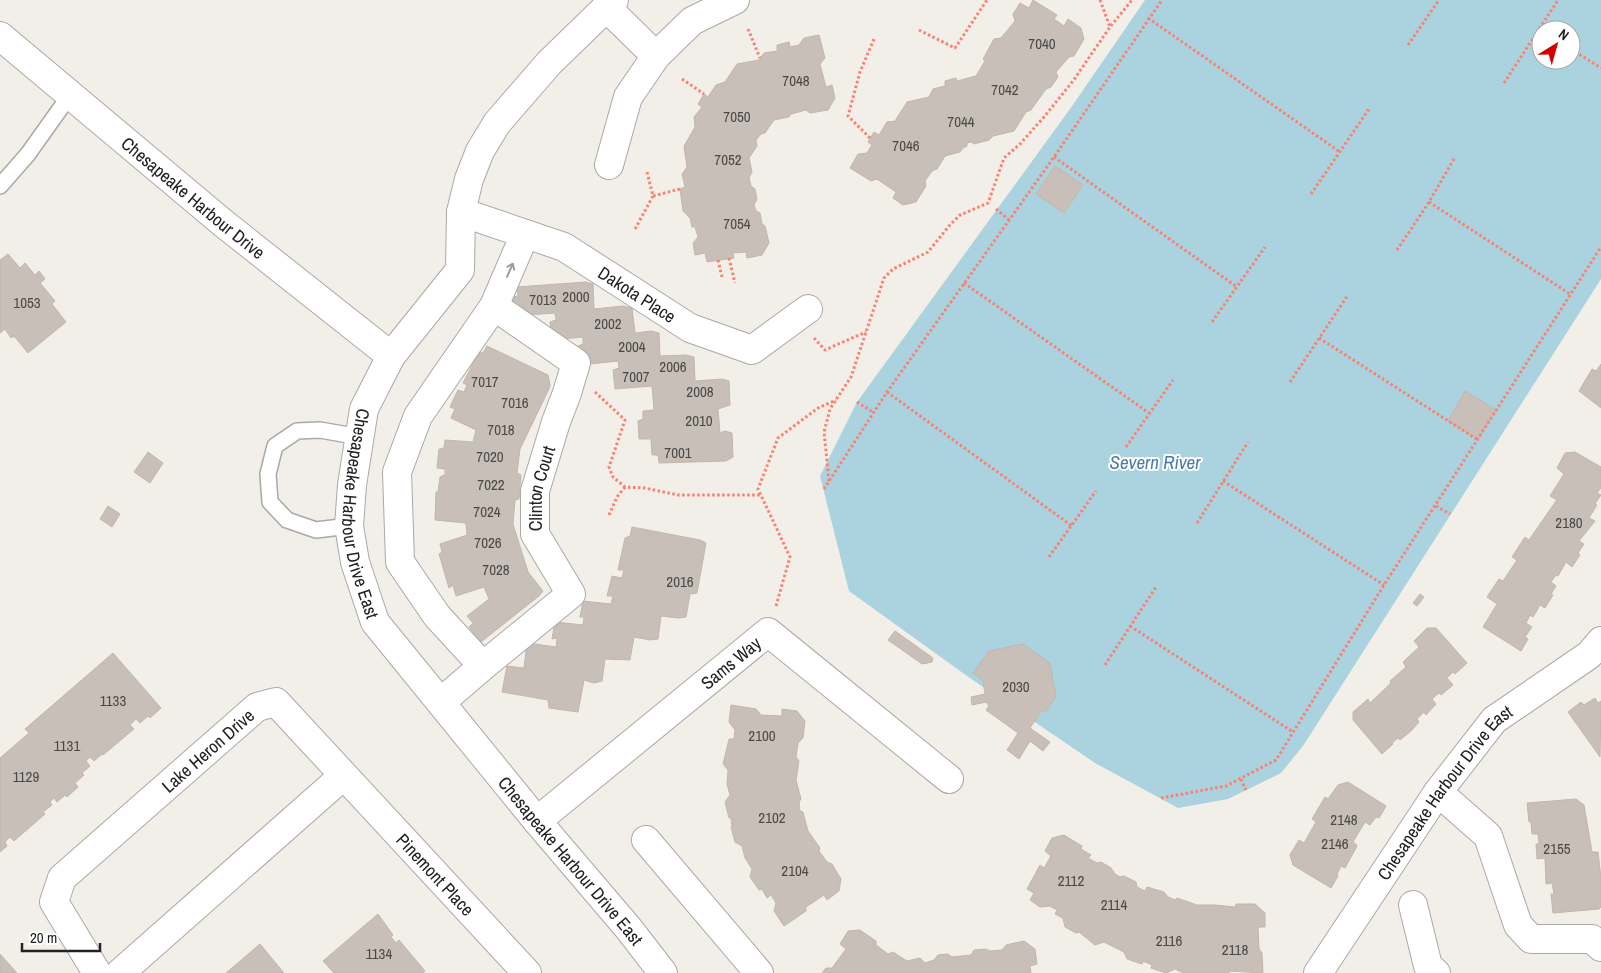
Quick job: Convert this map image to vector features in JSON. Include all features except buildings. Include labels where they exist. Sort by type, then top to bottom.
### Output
[{"type":"street","points":[[609,165],[628,97],[656,56],[692,21],[735,0]]},
{"type":"street","points":[[610,4],[656,56]]},
{"type":"street","name":"Chesapeake Harbour Drive East","points":[[610,4],[549,64],[497,123],[480,151],[469,179],[461,212],[460,270],[391,356],[364,409],[352,486],[349,526],[355,562],[376,622],[537,822],[629,929],[663,973]]},
{"type":"street","name":"Chesapeake Harbour Drive","points":[[0,36],[223,223],[391,356]]},
{"type":"street","name":"Dakota Place","points":[[461,212],[564,247],[690,328],[752,350],[802,314]]},
{"type":"street","name":"Chesapeake Harbour Drive East","points":[[483,666],[438,616],[400,562],[397,472],[418,416],[494,306],[525,234]]},
{"type":"street","points":[[494,306],[576,363],[573,372]]},
{"type":"street","name":"Clinton Court","points":[[483,666],[571,594],[535,534],[535,491],[573,372]]},
{"type":"street","name":"Sams Way","points":[[537,822],[768,632],[949,779]]},
{"type":"street","name":"Chesapeake Harbour Drive East","points":[[1318,973],[1438,792],[1494,720],[1589,655],[1601,641]]},
{"type":"street","points":[[441,702],[483,666]]},
{"type":"street","name":"Lake Heron Drive","points":[[97,973],[54,902],[62,878],[257,707],[276,702],[343,776]]},
{"type":"street","points":[[120,973],[343,776]]},
{"type":"street","name":"Pinemont Place","points":[[343,776],[527,973]]},
{"type":"street","points":[[1438,792],[1488,836],[1518,925],[1531,939],[1592,939],[1601,947]]},
{"type":"street","points":[[646,840],[748,969]]},
{"type":"street","points":[[1413,905],[1428,966],[1436,973]]},
{"type":"lane","points":[[0,186],[28,154],[70,95]]},
{"type":"lane","points":[[349,526],[316,530],[287,520],[270,502],[268,474],[275,446],[297,430],[320,430],[360,437]]},
{"type":"path","points":[[918,30],[955,48],[987,0]]},
{"type":"path","points":[[1100,0],[1110,27]]},
{"type":"path","points":[[829,481],[824,432],[830,409],[852,377],[884,278],[892,269],[928,252],[960,215],[988,203],[1004,158],[1020,144],[1044,117],[1073,81],[1110,27],[1132,0]]},
{"type":"path","points":[[824,489],[873,412],[1054,157],[1162,0]]},
{"type":"path","points":[[1546,20],[1558,0]]},
{"type":"path","points":[[1408,46],[1437,1]]},
{"type":"path","points":[[1148,18],[1340,152]]},
{"type":"path","points":[[748,29],[760,58]]},
{"type":"path","points":[[870,138],[848,116],[860,72],[874,39]]},
{"type":"path","points":[[1504,83],[1531,44]]},
{"type":"path","points":[[1581,55],[1601,68]]},
{"type":"path","points":[[682,79],[704,94]]},
{"type":"path","points":[[1311,194],[1369,109]]},
{"type":"path","points":[[1054,157],[1237,287]]},
{"type":"path","points":[[1397,250],[1429,202],[1455,157]]},
{"type":"path","points":[[635,229],[653,196],[647,172]]},
{"type":"path","points":[[653,196],[680,189]]},
{"type":"path","points":[[1429,202],[1570,294]]},
{"type":"path","points":[[996,209],[1009,220]]},
{"type":"path","points":[[1212,322],[1265,247]]},
{"type":"path","points":[[1161,798],[1226,786],[1276,760],[1384,585],[1601,247]]},
{"type":"path","points":[[729,258],[735,283]]},
{"type":"path","points":[[718,260],[722,277]]},
{"type":"path","points":[[964,283],[1149,413]]},
{"type":"path","points":[[1290,382],[1348,295]]},
{"type":"path","points":[[802,314],[825,350],[866,332]]},
{"type":"path","points":[[1319,338],[1478,440]]},
{"type":"path","points":[[573,372],[625,420],[609,467],[613,477],[625,487],[645,488],[678,495],[761,495]]},
{"type":"path","points":[[1126,447],[1173,380]]},
{"type":"path","points":[[887,392],[1072,526]]},
{"type":"path","points":[[768,632],[790,557],[758,489],[778,438],[818,408],[836,400]]},
{"type":"path","points":[[858,402],[873,412]]},
{"type":"path","points":[[1196,523],[1248,442]]},
{"type":"path","points":[[1223,481],[1384,585]]},
{"type":"path","points":[[608,515],[617,497],[625,487]]},
{"type":"path","points":[[1049,557],[1096,491]]},
{"type":"path","points":[[1436,506],[1450,514]]},
{"type":"path","points":[[1105,665],[1156,587]]},
{"type":"path","points":[[1130,626],[1293,732]]},
{"type":"path","points":[[1241,779],[1246,790]]},
{"type":"water","name":"Severn River","points":[[1145,0],[1601,0],[1601,279],[1303,746],[1281,773],[1228,799],[1178,808],[1095,763],[967,676],[849,591],[820,476],[857,402],[1070,109]]}]
